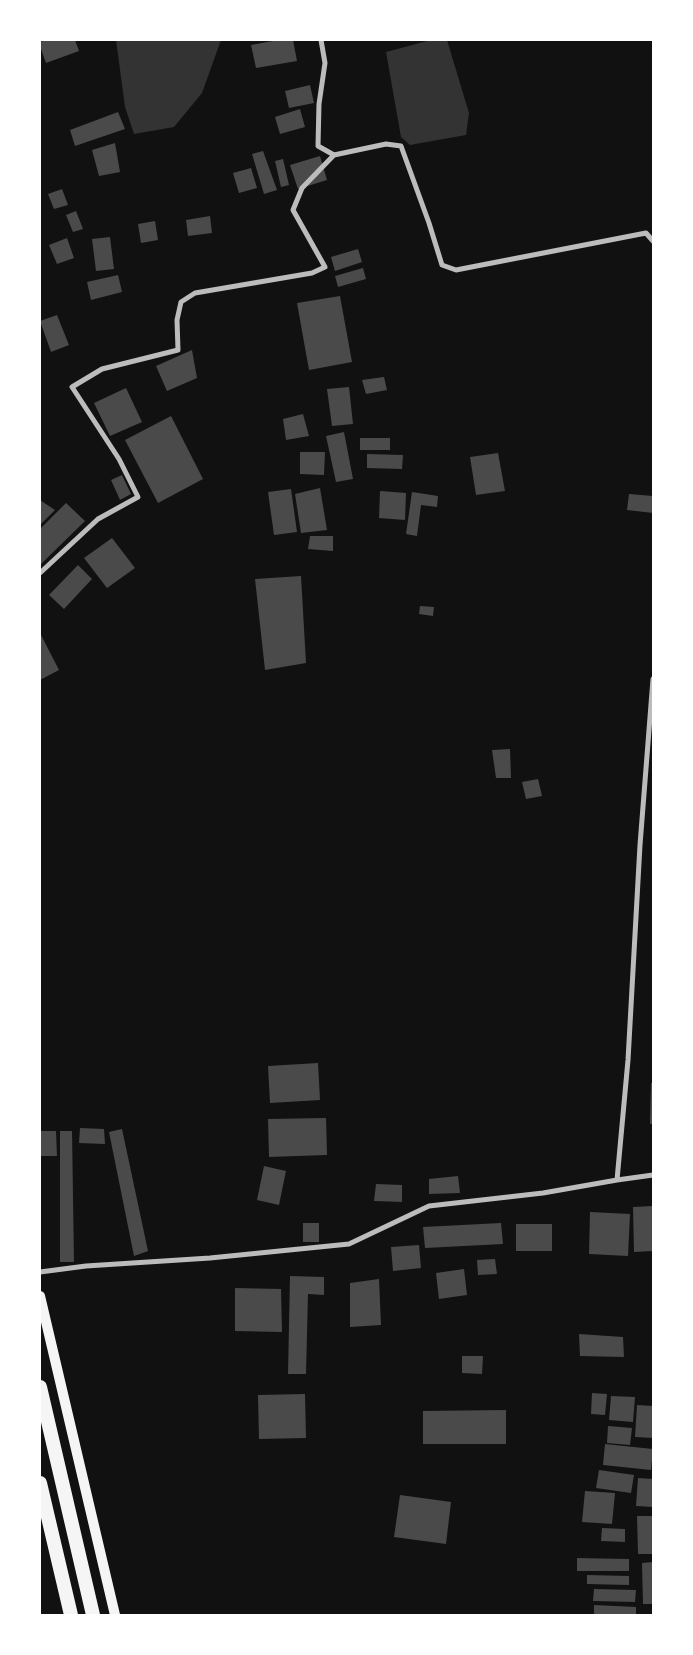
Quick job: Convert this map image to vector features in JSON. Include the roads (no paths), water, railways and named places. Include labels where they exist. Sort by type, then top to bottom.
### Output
[{"type":"highway","points":[[40,1387],[93,1615]]},
{"type":"highway","points":[[40,1483],[71,1615]]},
{"type":"main road","points":[[40,1296],[115,1615]]},
{"type":"street","points":[[321,40],[325,64],[318,104],[318,146],[334,155]]},
{"type":"street","points":[[40,573],[98,519],[138,496],[119,459],[72,387],[102,369],[178,350],[177,320],[181,302],[195,293],[312,273],[325,267],[293,210],[302,188],[334,155],[386,144],[401,146],[442,265],[456,270],[646,233],[653,241]]},
{"type":"street","points":[[617,1180],[628,1060],[640,845],[653,679]]},
{"type":"street","points":[[40,1272],[86,1266],[210,1258],[349,1244],[429,1206],[543,1193],[653,1175]]}]
